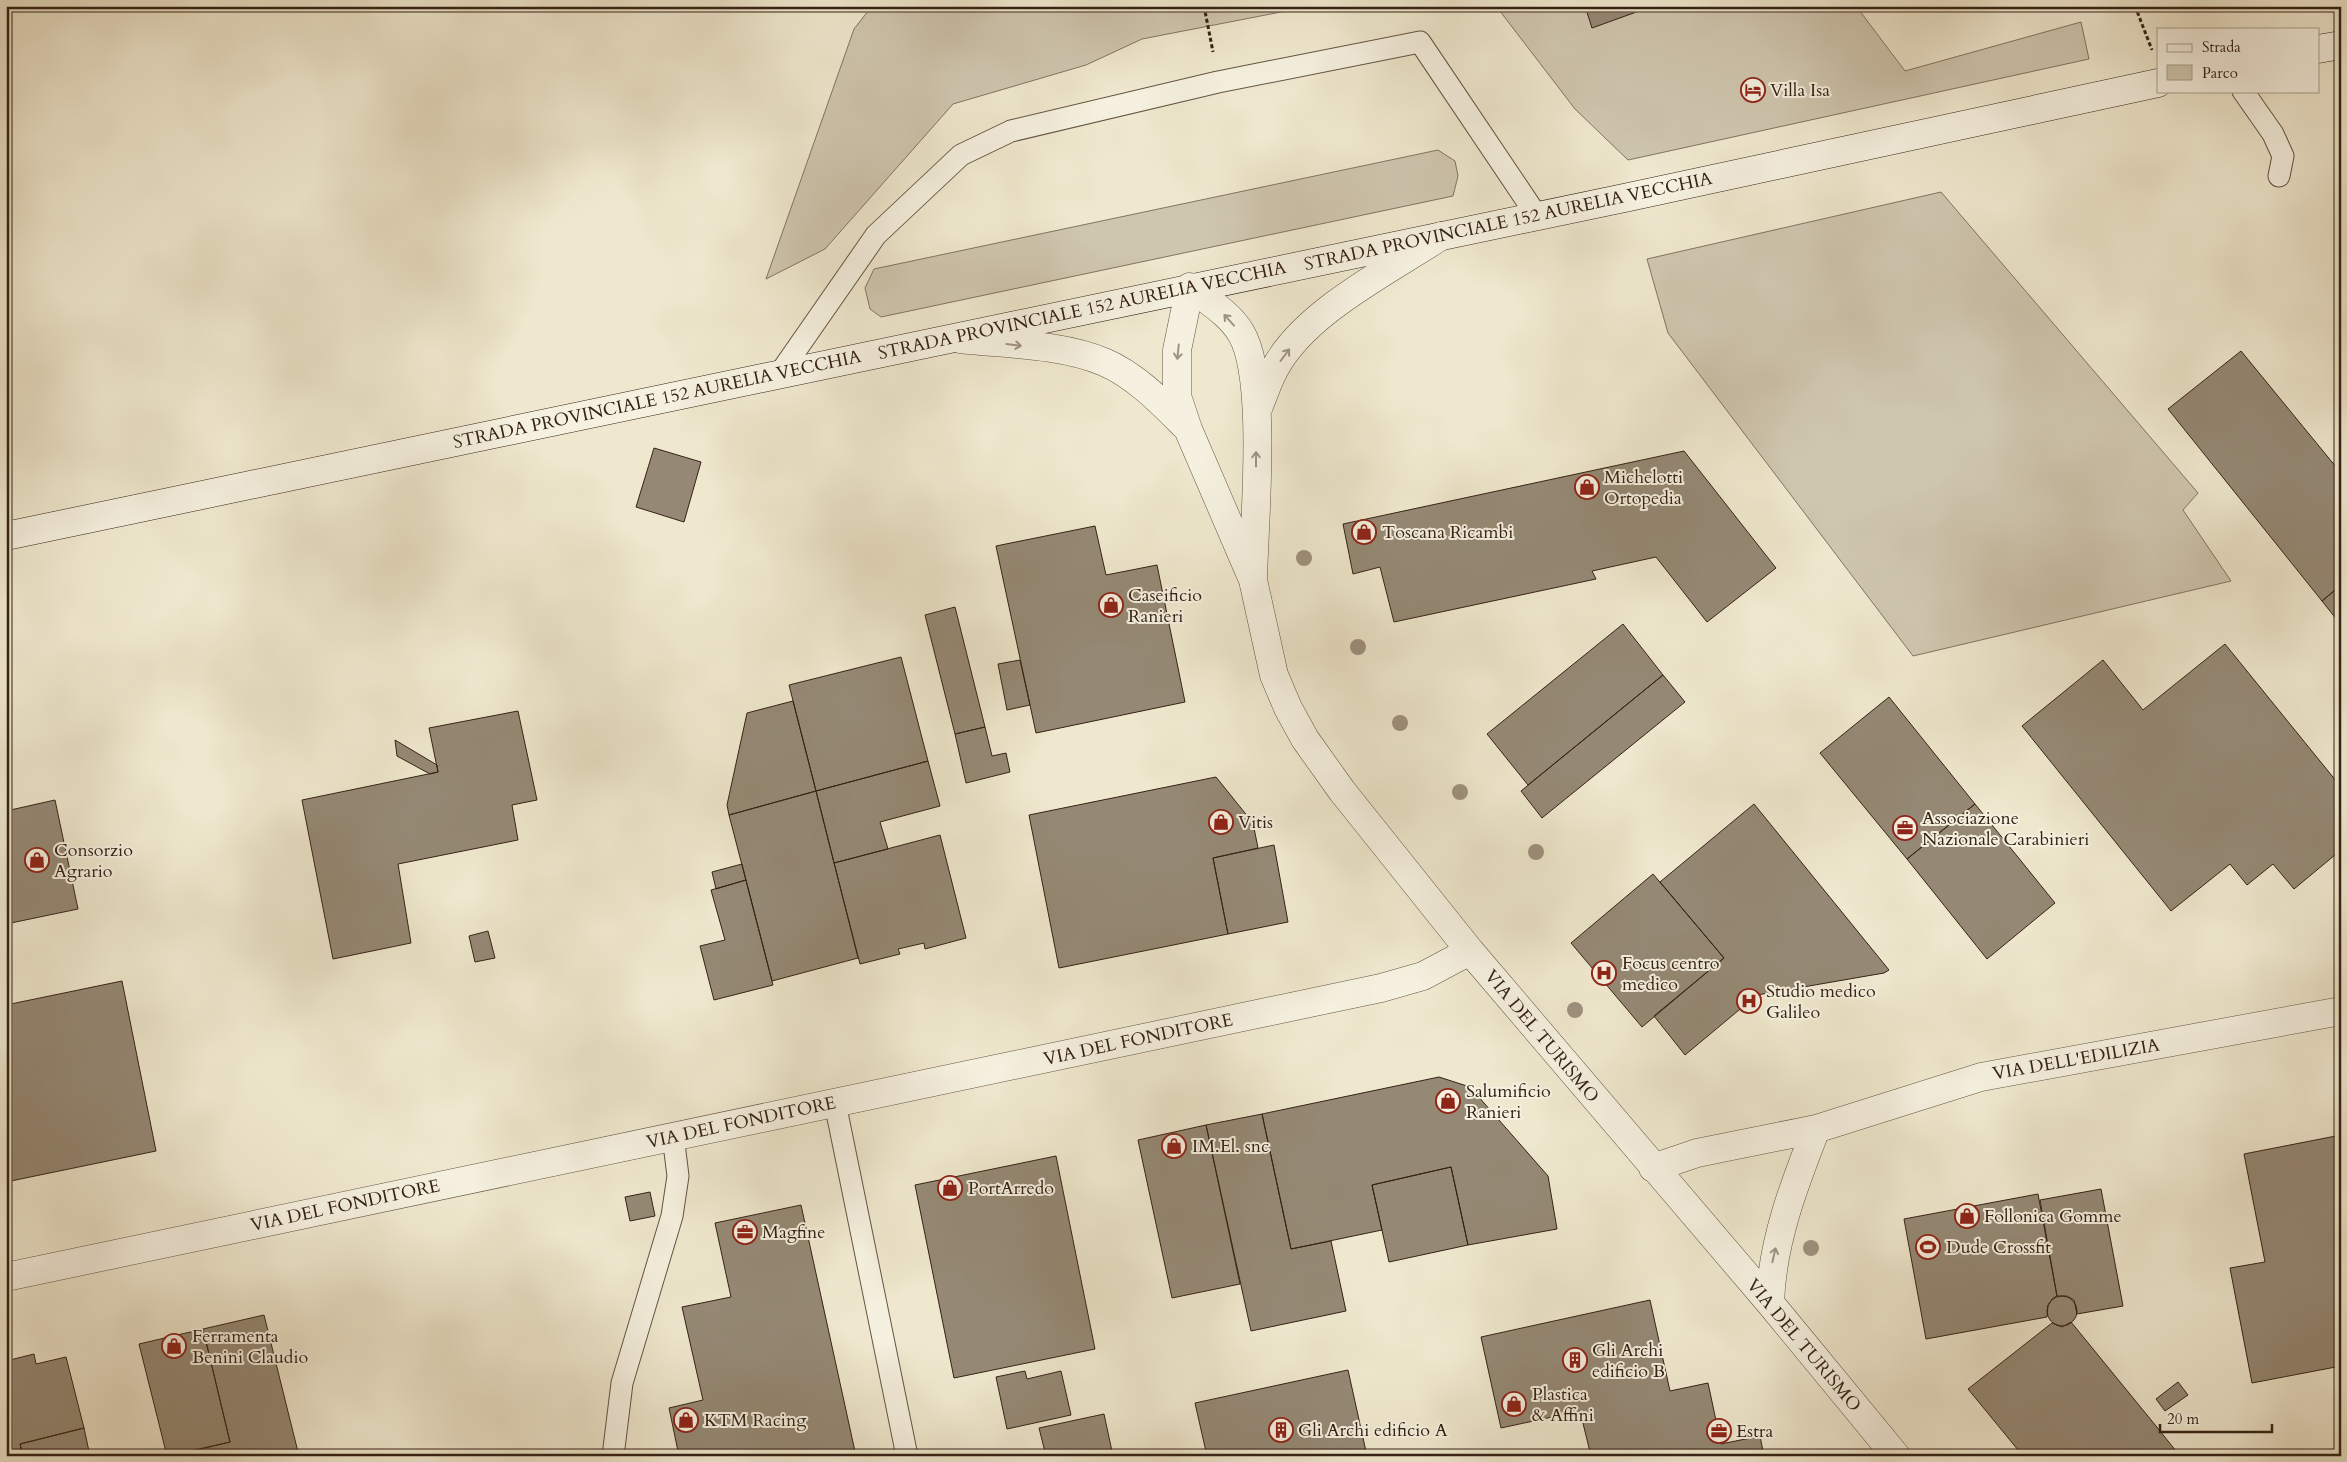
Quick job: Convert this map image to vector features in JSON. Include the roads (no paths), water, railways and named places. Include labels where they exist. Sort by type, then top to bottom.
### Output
[{"type":"street","points":[[2320,49],[2341,45]]},
{"type":"street","name":"STRADA PROVINCIALE 152 AURELIA VECCHIA","points":[[6,536],[1537,216],[2157,71]]},
{"type":"street","name":"VIA DEL TURISMO","points":[[1256,414],[1274,369],[1295,341],[1319,317],[1443,235]]},
{"type":"street","name":"VIA DEL TURISMO","points":[[1252,580],[1256,414],[1251,354],[1241,332],[1224,314],[1190,287],[1178,350],[1177,396],[1188,429],[1252,580],[1274,676],[1288,708],[1305,739],[1342,791],[1470,951],[1770,1303],[1896,1456]]},
{"type":"street","name":"VIA DEL TURISMO","points":[[948,338],[1067,351],[1104,362],[1154,396],[1188,429]]},
{"type":"street","name":"VIA DEL FONDITORE","points":[[6,1277],[1381,988],[1423,976],[1470,951]]},
{"type":"street","name":"VIA DELL'EDILIZIA","points":[[1653,1168],[1698,1152],[1816,1129],[1981,1077],[2341,1011]]},
{"type":"street","points":[[1770,1303],[1771,1271],[1778,1238],[1816,1129]]},
{"type":"lane","points":[[780,373],[876,235],[961,155],[1011,131],[1218,82],[1420,42],[1537,216]]},
{"type":"lane","points":[[2245,92],[2273,134],[2283,156],[2279,176]]},
{"type":"lane","points":[[835,1103],[907,1456]]},
{"type":"lane","points":[[613,1456],[622,1383],[672,1216],[678,1176],[673,1136]]},
{"type":"place","name":"Villa Isa","points":[[1753,90]]},
{"type":"place","name":"Michelotti Ortopedia","points":[[1587,487]]},
{"type":"place","name":"Toscana Ricambi","points":[[1364,532]]},
{"type":"place","name":"Caseificio Ranieri","points":[[1111,605]]},
{"type":"place","name":"Vitis","points":[[1221,822]]},
{"type":"place","name":"Associazione Nazionale Carabinieri","points":[[1905,828]]},
{"type":"place","name":"Consorzio Agrario","points":[[37,860]]},
{"type":"place","name":"Focus centro medico","points":[[1604,973]]},
{"type":"place","name":"Studio medico Galileo","points":[[1749,1001]]},
{"type":"place","name":"Salumificio Ranieri","points":[[1448,1101]]},
{"type":"place","name":"IM.El. snc","points":[[1174,1146]]},
{"type":"place","name":"PortArredo","points":[[950,1188]]},
{"type":"place","name":"Follonica Gomme","points":[[1967,1216]]},
{"type":"place","name":"Magfine","points":[[745,1232]]},
{"type":"place","name":"Dude Crossfit","points":[[1928,1247]]},
{"type":"place","name":"Ferramenta Benini Claudio","points":[[174,1346]]},
{"type":"place","name":"Gli Archi edificio B","points":[[1575,1360]]},
{"type":"place","name":"Plastica & Affini","points":[[1514,1404]]},
{"type":"place","name":"KTM Racing","points":[[686,1420]]},
{"type":"place","name":"Gli Archi edificio A","points":[[1281,1430]]},
{"type":"place","name":"Estra","points":[[1719,1431]]}]
